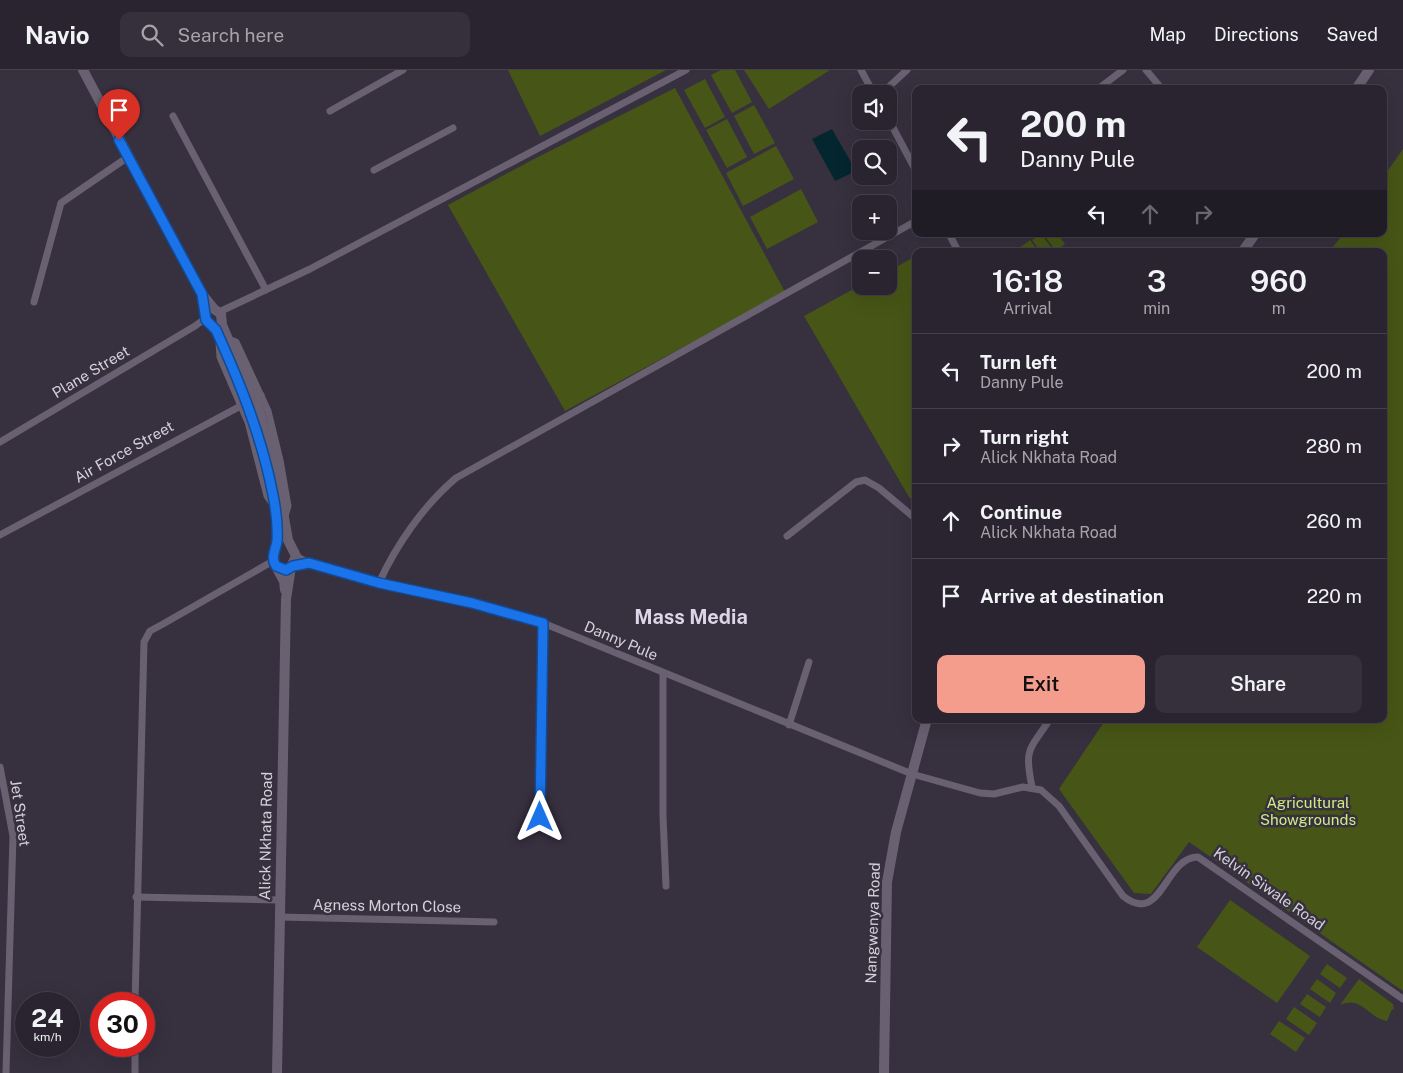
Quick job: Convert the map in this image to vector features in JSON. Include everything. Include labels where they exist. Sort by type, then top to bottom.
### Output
[{"type":"main road","name":"Alick Nkhata Road","points":[[83,70],[215,317],[235,363],[276,473],[283,520],[293,560],[286,599]]},
{"type":"main road","points":[[1359,85],[1369,70]]},
{"type":"main road","points":[[1245,248],[1253,237]]},
{"type":"main road","name":"Alick Nkhata Road","points":[[261,432],[276,508],[275,564],[284,581],[286,599],[277,1073]]},
{"type":"main road","points":[[275,564],[286,570],[293,560],[286,546],[276,549]]},
{"type":"main road","name":"Nangwenya Road","points":[[884,1073],[887,882],[896,832],[926,723]]},
{"type":"street","points":[[330,111],[403,70]]},
{"type":"street","points":[[215,317],[686,70]]},
{"type":"street","points":[[861,70],[869,85]]},
{"type":"street","points":[[891,85],[907,70]]},
{"type":"street","points":[[1103,85],[1123,70]]},
{"type":"street","points":[[1146,70],[1159,85]]},
{"type":"street","points":[[173,116],[266,290]]},
{"type":"street","points":[[374,170],[453,128]]},
{"type":"street","points":[[894,130],[912,163]]},
{"type":"street","points":[[34,302],[61,203],[128,157]]},
{"type":"street","points":[[379,583],[386,568],[417,521],[438,493],[456,478],[912,223]]},
{"type":"street","name":"Plane Street","points":[[0,442],[195,326],[215,317]]},
{"type":"street","points":[[224,338],[220,357],[248,422],[267,496],[276,508]]},
{"type":"street","name":"Alick Nkhata Road","points":[[224,338],[236,342],[268,411],[280,460],[288,506],[283,520]]},
{"type":"street","name":"Air Force Street","points":[[0,536],[240,404],[261,395]]},
{"type":"street","points":[[788,536],[856,482],[865,480],[879,488],[912,516]]},
{"type":"street","name":"Danny Pule","points":[[293,560],[379,583],[472,603],[543,623],[912,774]]},
{"type":"street","points":[[135,992],[144,642],[150,631],[275,564]]},
{"type":"street","points":[[540,817],[543,623]]},
{"type":"street","points":[[789,725],[809,662]]},
{"type":"street","points":[[663,673],[663,816],[666,886]]},
{"type":"street","points":[[912,774],[980,794],[994,794],[1023,787],[1032,787],[1027,760],[1028,752],[1047,723]]},
{"type":"street","name":"Jet Street","points":[[0,767],[13,836],[6,1073]]},
{"type":"street","name":"Kelvin Siwale Road","points":[[1032,787],[1054,800],[1123,896],[1130,901],[1136,904],[1150,902],[1156,898],[1180,863],[1188,857],[1198,857],[1403,999]]},
{"type":"street","points":[[136,898],[279,900]]},
{"type":"street","name":"Agness Morton Close","points":[[280,917],[494,922]]},
{"type":"street","points":[[135,1057],[135,1073]]},
{"type":"green space","points":[[508,70],[666,70],[540,136]]},
{"type":"green space","points":[[721,70],[735,70],[752,102],[732,113],[711,75]]},
{"type":"green space","points":[[744,70],[830,70],[769,109]]},
{"type":"green space","points":[[705,79],[725,117],[705,128],[684,90]]},
{"type":"green space","points":[[675,88],[785,292],[565,411],[448,205]]},
{"type":"green space","points":[[754,105],[775,143],[754,154],[734,116]]},
{"type":"green space","points":[[727,119],[747,157],[727,168],[706,130]]},
{"type":"green space","points":[[776,146],[794,179],[743,206],[726,173]]},
{"type":"green space","name":"Agricultural Showgrounds","points":[[1403,149],[1403,991],[1189,842],[1151,894],[1134,893],[1059,789],[1103,723],[1387,723],[1387,248],[1332,248],[1341,237],[1387,237],[1387,172]]},
{"type":"green space","points":[[801,189],[818,222],[767,249],[750,217]]},
{"type":"green space","points":[[1036,237],[1043,237],[1052,248],[1038,248],[1032,240]]},
{"type":"green space","points":[[1045,237],[1059,237],[1065,244],[1060,248],[1054,248]]},
{"type":"green space","points":[[1030,240],[1036,248],[1019,248]]},
{"type":"green space","points":[[912,258],[912,500],[909,497],[804,316],[852,290],[852,295],[897,295],[897,267]]},
{"type":"green space","points":[[1230,900],[1310,956],[1277,1003],[1197,947]]},
{"type":"green space","points":[[1327,964],[1347,978],[1340,988],[1320,974]]},
{"type":"green space","points":[[1317,979],[1336,993],[1330,1003],[1310,989]]},
{"type":"green space","points":[[1359,979],[1393,1004],[1394,1010],[1392,1009],[1387,1021],[1380,1019],[1360,1005],[1348,1003],[1340,1005]]},
{"type":"green space","points":[[1307,994],[1326,1007],[1320,1017],[1300,1004]]},
{"type":"green space","points":[[1294,1007],[1317,1023],[1309,1035],[1286,1019]]},
{"type":"green space","points":[[1279,1021],[1305,1038],[1296,1052],[1270,1034]]},
{"type":"water","points":[[832,129],[852,164],[852,173],[835,181],[812,139]]},
{"type":"district","name":"Mass Media","points":[[691,617]]},
{"type":"route","points":[[119,140],[202,294],[207,314],[206,320],[216,330],[253,417],[270,476],[277,519],[277,541],[273,558],[276,566],[286,570],[293,566],[309,563],[379,583],[472,603],[543,623],[540,698],[540,817]]}]
